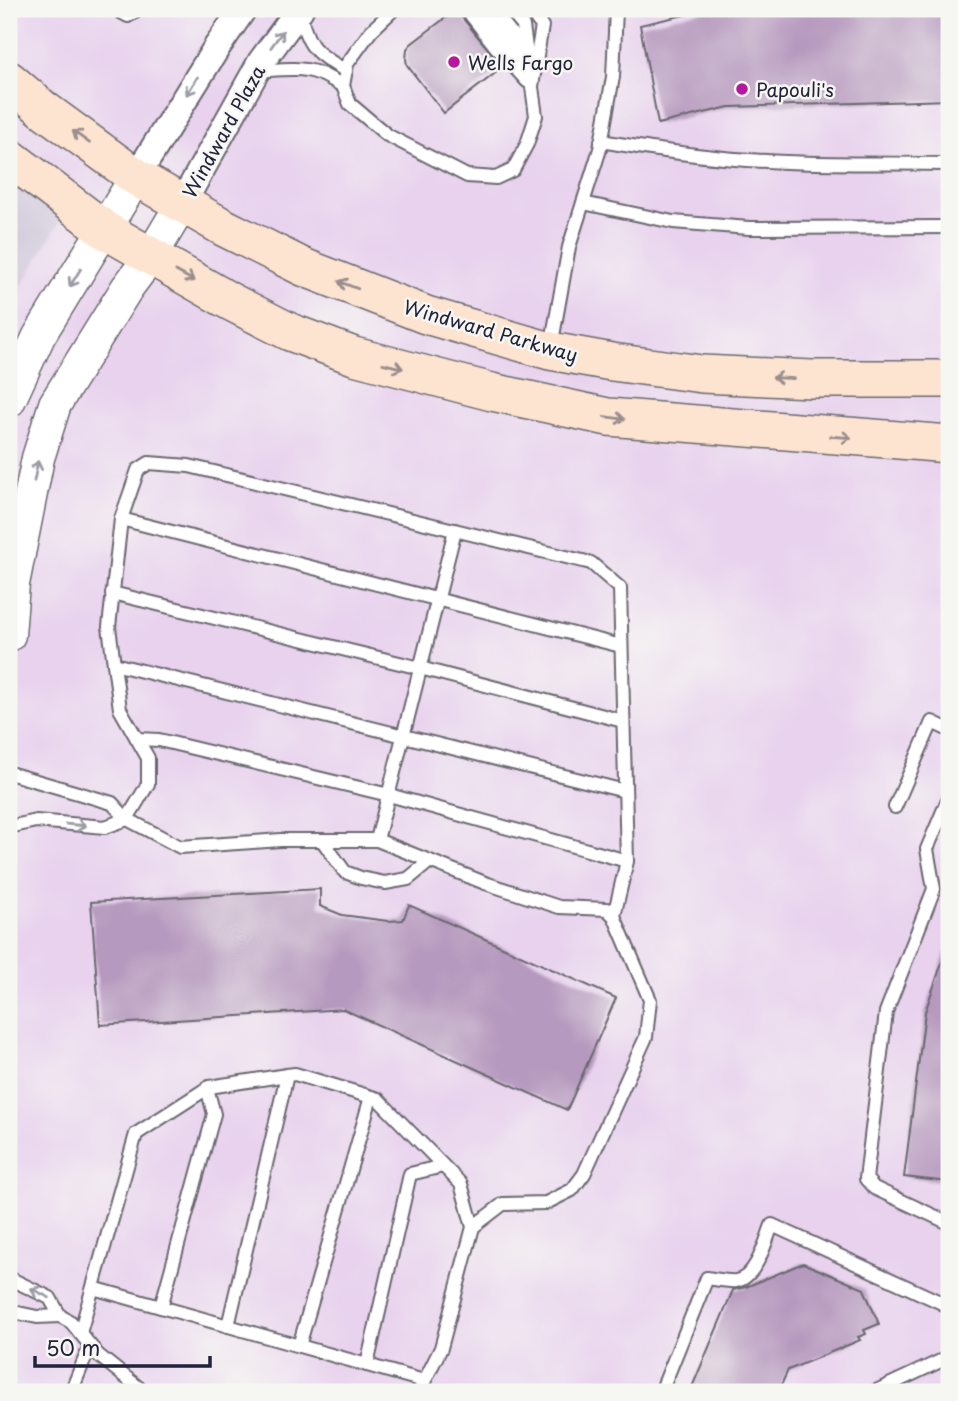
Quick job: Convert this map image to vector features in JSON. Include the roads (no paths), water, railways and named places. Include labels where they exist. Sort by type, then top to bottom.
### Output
[{"type":"main road","name":"Windward Parkway","points":[[9,80],[43,109],[136,177],[223,228],[303,267],[426,315],[550,351],[702,374],[812,379],[949,379]]},
{"type":"main road","points":[[9,157],[105,230],[231,302],[290,332],[354,356],[492,392],[608,417],[949,444]]},
{"type":"street","name":"Windward Plaza","points":[[9,635],[13,584],[38,458],[55,404],[127,288],[151,256],[256,71],[299,9]]},
{"type":"street","points":[[9,401],[39,336],[235,12]]},
{"type":"lane","points":[[116,9],[128,16],[139,9]]},
{"type":"lane","points":[[299,9],[306,36],[312,47],[346,71]]},
{"type":"lane","points":[[394,9],[371,31],[347,64],[343,86],[350,104],[387,135],[467,176],[496,178],[513,170],[527,144],[536,116],[523,26],[509,9]]},
{"type":"lane","points":[[466,9],[532,87]]},
{"type":"lane","points":[[477,9],[503,41],[532,87]]},
{"type":"lane","points":[[492,9],[512,34],[532,87]]},
{"type":"lane","points":[[528,9],[542,26],[532,87]]},
{"type":"lane","points":[[550,351],[569,247],[601,141],[613,77],[616,9]]},
{"type":"lane","points":[[256,71],[306,70],[343,86]]},
{"type":"lane","points":[[601,141],[643,149],[725,158],[805,163],[949,164]]},
{"type":"lane","points":[[583,203],[673,222],[750,228],[949,227]]},
{"type":"lane","points":[[9,827],[36,821],[105,827],[127,819],[148,784],[148,758],[120,709],[109,627],[121,519],[138,471],[149,463],[189,466],[591,563],[620,588],[627,861],[614,916]]},
{"type":"lane","points":[[121,519],[621,646]]},
{"type":"lane","points":[[377,840],[455,530]]},
{"type":"lane","points":[[112,593],[623,721]]},
{"type":"lane","points":[[114,664],[625,791]]},
{"type":"lane","points":[[895,807],[932,722],[949,730]]},
{"type":"lane","points":[[137,738],[159,740],[388,795],[627,861]]},
{"type":"lane","points":[[9,773],[112,803],[127,819],[180,847],[281,840],[377,840],[485,883],[559,907],[607,909],[614,916],[650,1000],[646,1037],[584,1174],[572,1190],[546,1203],[503,1204],[472,1227]]},
{"type":"lane","points":[[949,797],[927,849],[934,889],[886,1012],[866,1179],[874,1188],[949,1223]]},
{"type":"lane","points":[[322,840],[345,872],[385,883],[408,879],[430,861]]},
{"type":"lane","points":[[80,1333],[136,1134],[207,1088],[295,1074],[378,1100],[461,1184],[472,1227],[441,1348],[421,1387],[367,1365],[93,1288]]},
{"type":"lane","points":[[228,1326],[287,1075]]},
{"type":"lane","points":[[161,1307],[214,1114],[207,1088]]},
{"type":"lane","points":[[299,1346],[371,1097]]},
{"type":"lane","points":[[367,1365],[410,1174],[443,1166]]},
{"type":"lane","points":[[661,1392],[707,1278],[737,1281],[748,1274],[757,1262],[772,1225],[942,1303],[949,1309]]},
{"type":"lane","points":[[9,1278],[50,1298],[60,1316]]},
{"type":"lane","points":[[9,1311],[37,1317],[60,1316],[71,1322],[98,1355],[144,1392]]},
{"type":"lane","points":[[71,1392],[90,1346]]},
{"type":"lane","points":[[874,1392],[949,1357]]},
{"type":"place","name":"Wells Fargo","points":[[454,62]]},
{"type":"place","name":"Papouli's","points":[[742,89]]}]
